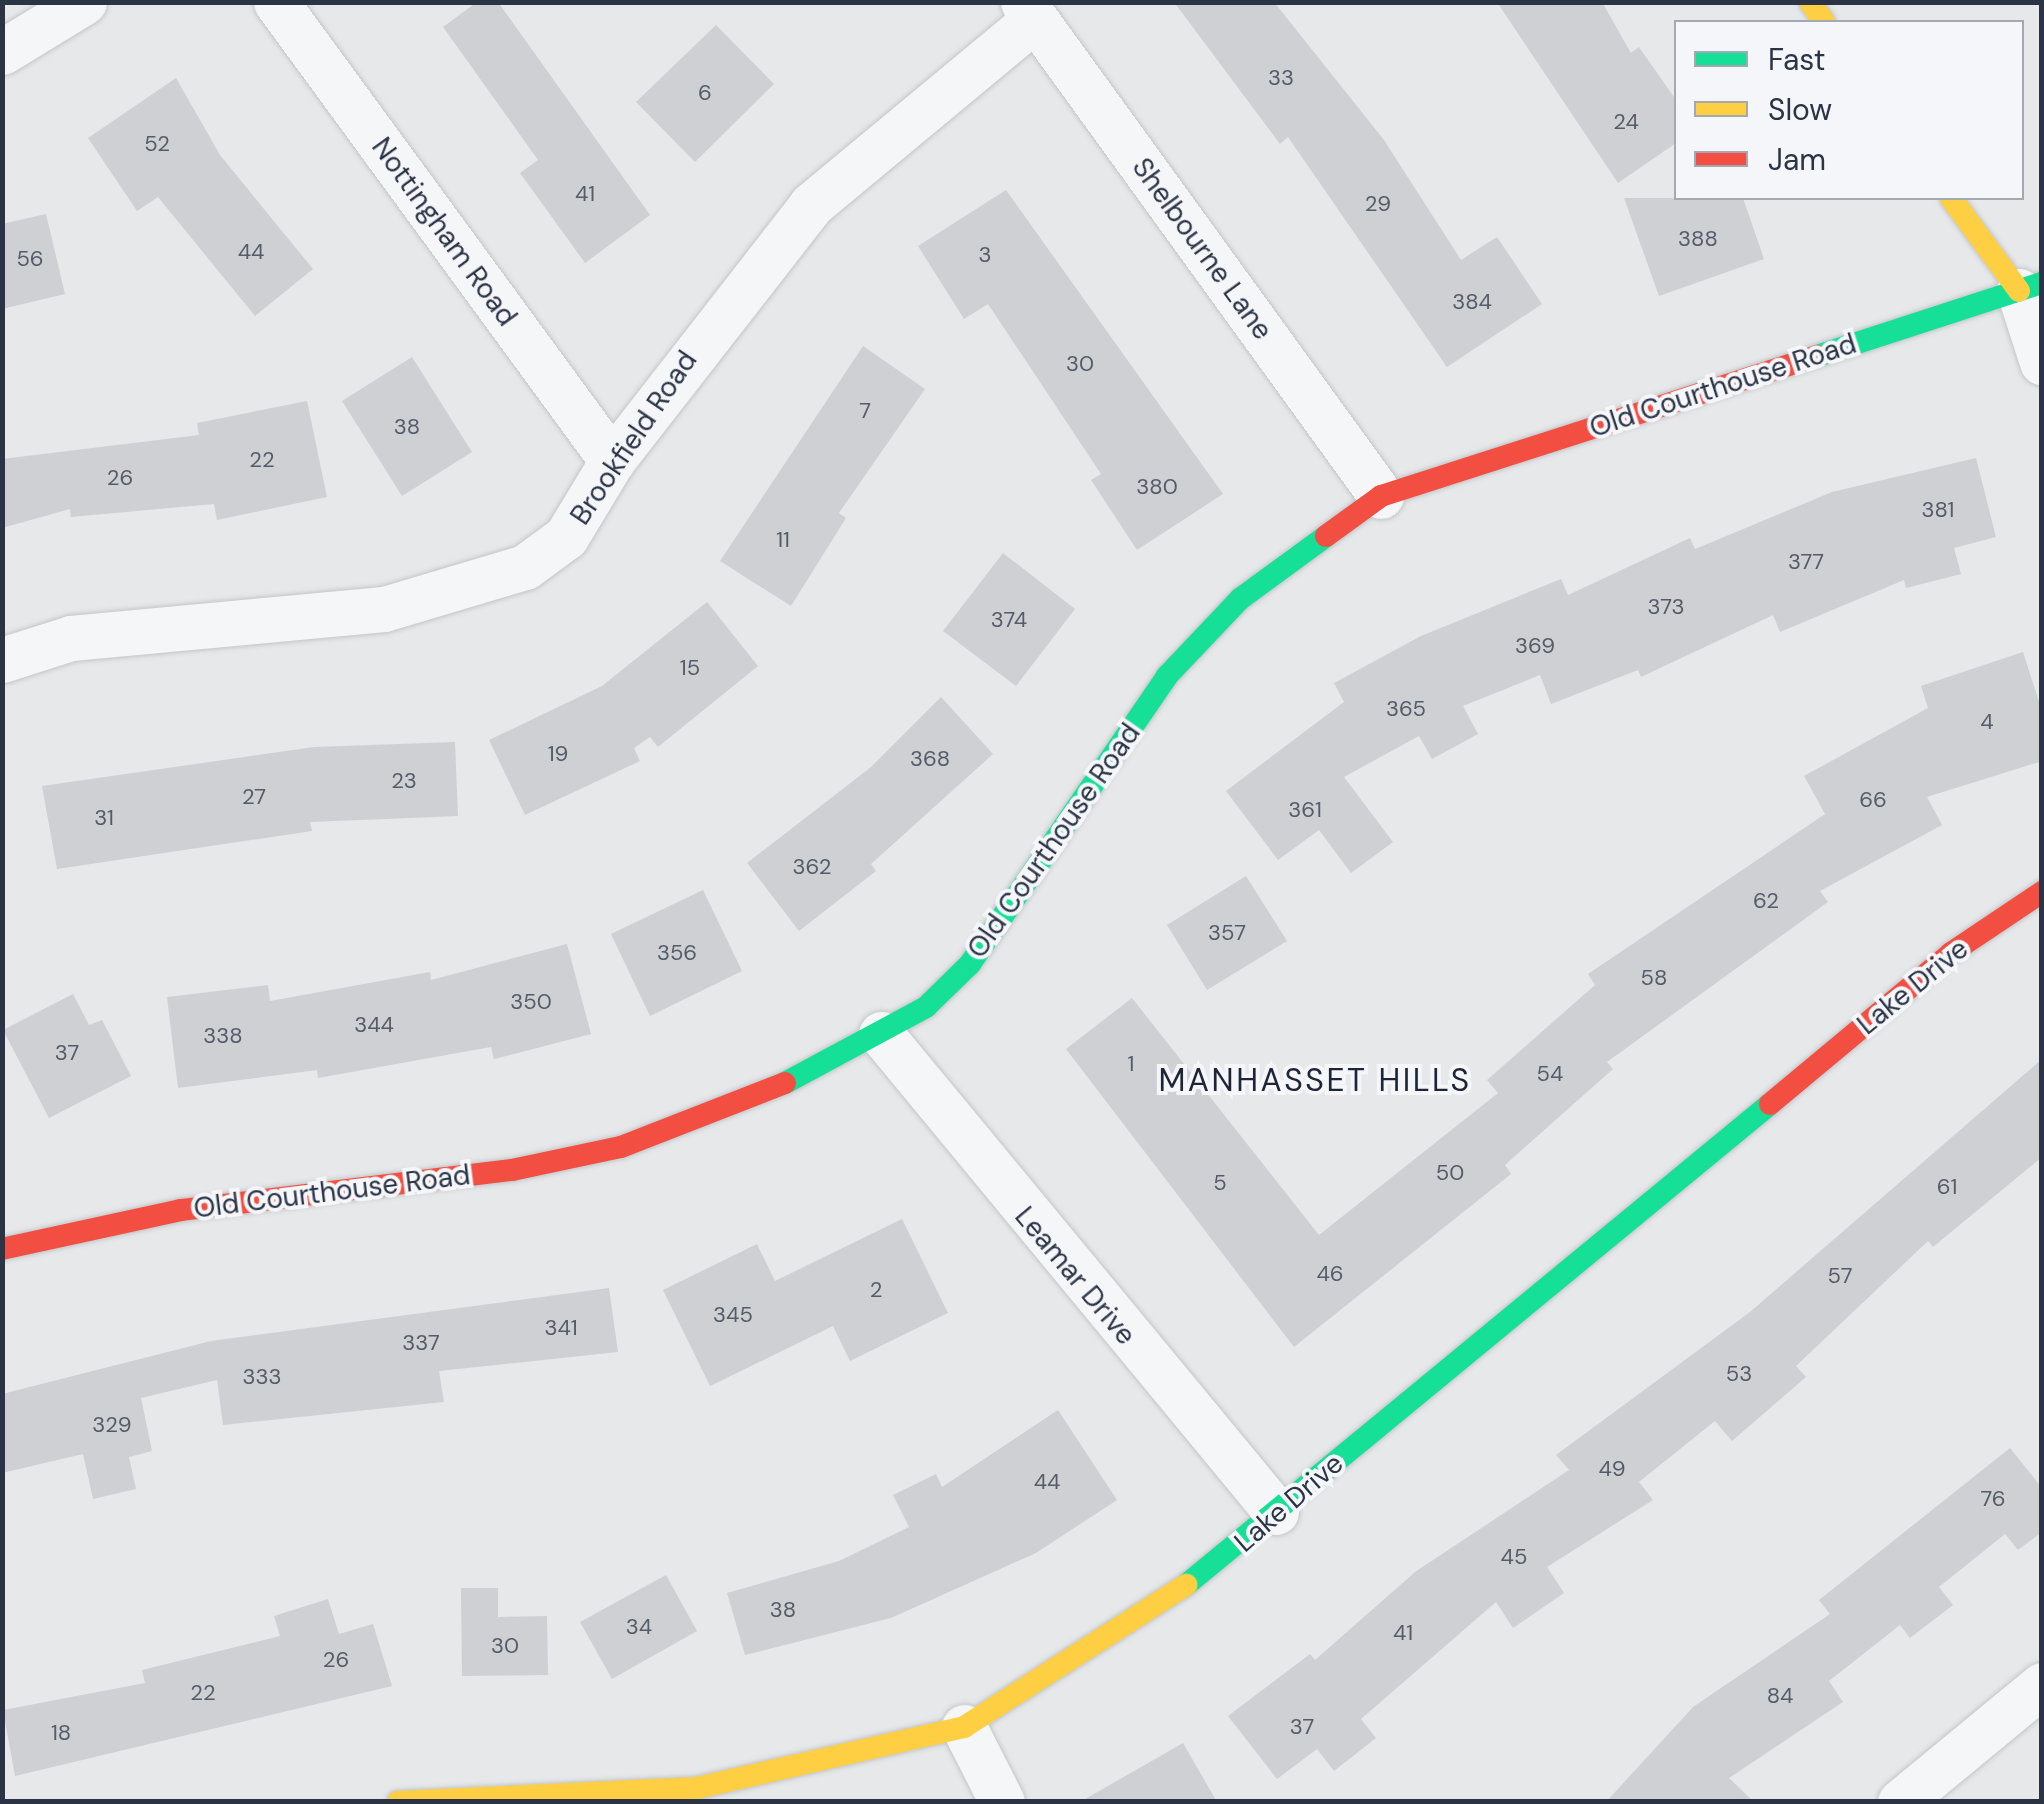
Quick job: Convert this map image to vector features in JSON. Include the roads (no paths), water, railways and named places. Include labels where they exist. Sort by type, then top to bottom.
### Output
[{"type":"street","points":[[2,52],[84,2]]},
{"type":"street","name":"Nottingham Road","points":[[276,2],[612,460]]},
{"type":"street","name":"Brookfield Road","points":[[2,660],[71,638],[384,609],[473,587],[566,538],[612,460],[811,205],[1029,11]]},
{"type":"street","name":"Shelbourne Lane","points":[[1029,11],[1381,496]]},
{"type":"street","points":[[1953,200],[2030,287],[2042,362]]},
{"type":"street","name":"Old Courthouse Road","points":[[8,1237],[181,1210],[512,1170],[621,1147],[708,1119],[881,1034],[970,964],[1167,676],[1240,599],[1381,496],[2030,287]]},
{"type":"street","name":"Lake Drive","points":[[398,1802],[696,1788],[964,1727],[1112,1640],[1276,1512],[1951,953],[2042,892]]},
{"type":"street","name":"Leamar Drive","points":[[881,1034],[1276,1512]]},
{"type":"street","points":[[1900,1802],[2042,1685]]},
{"type":"street","points":[[964,1727],[1002,1802]]},
{"type":"district","name":"MANHASSET HILLS","points":[[1315,1080]]}]
